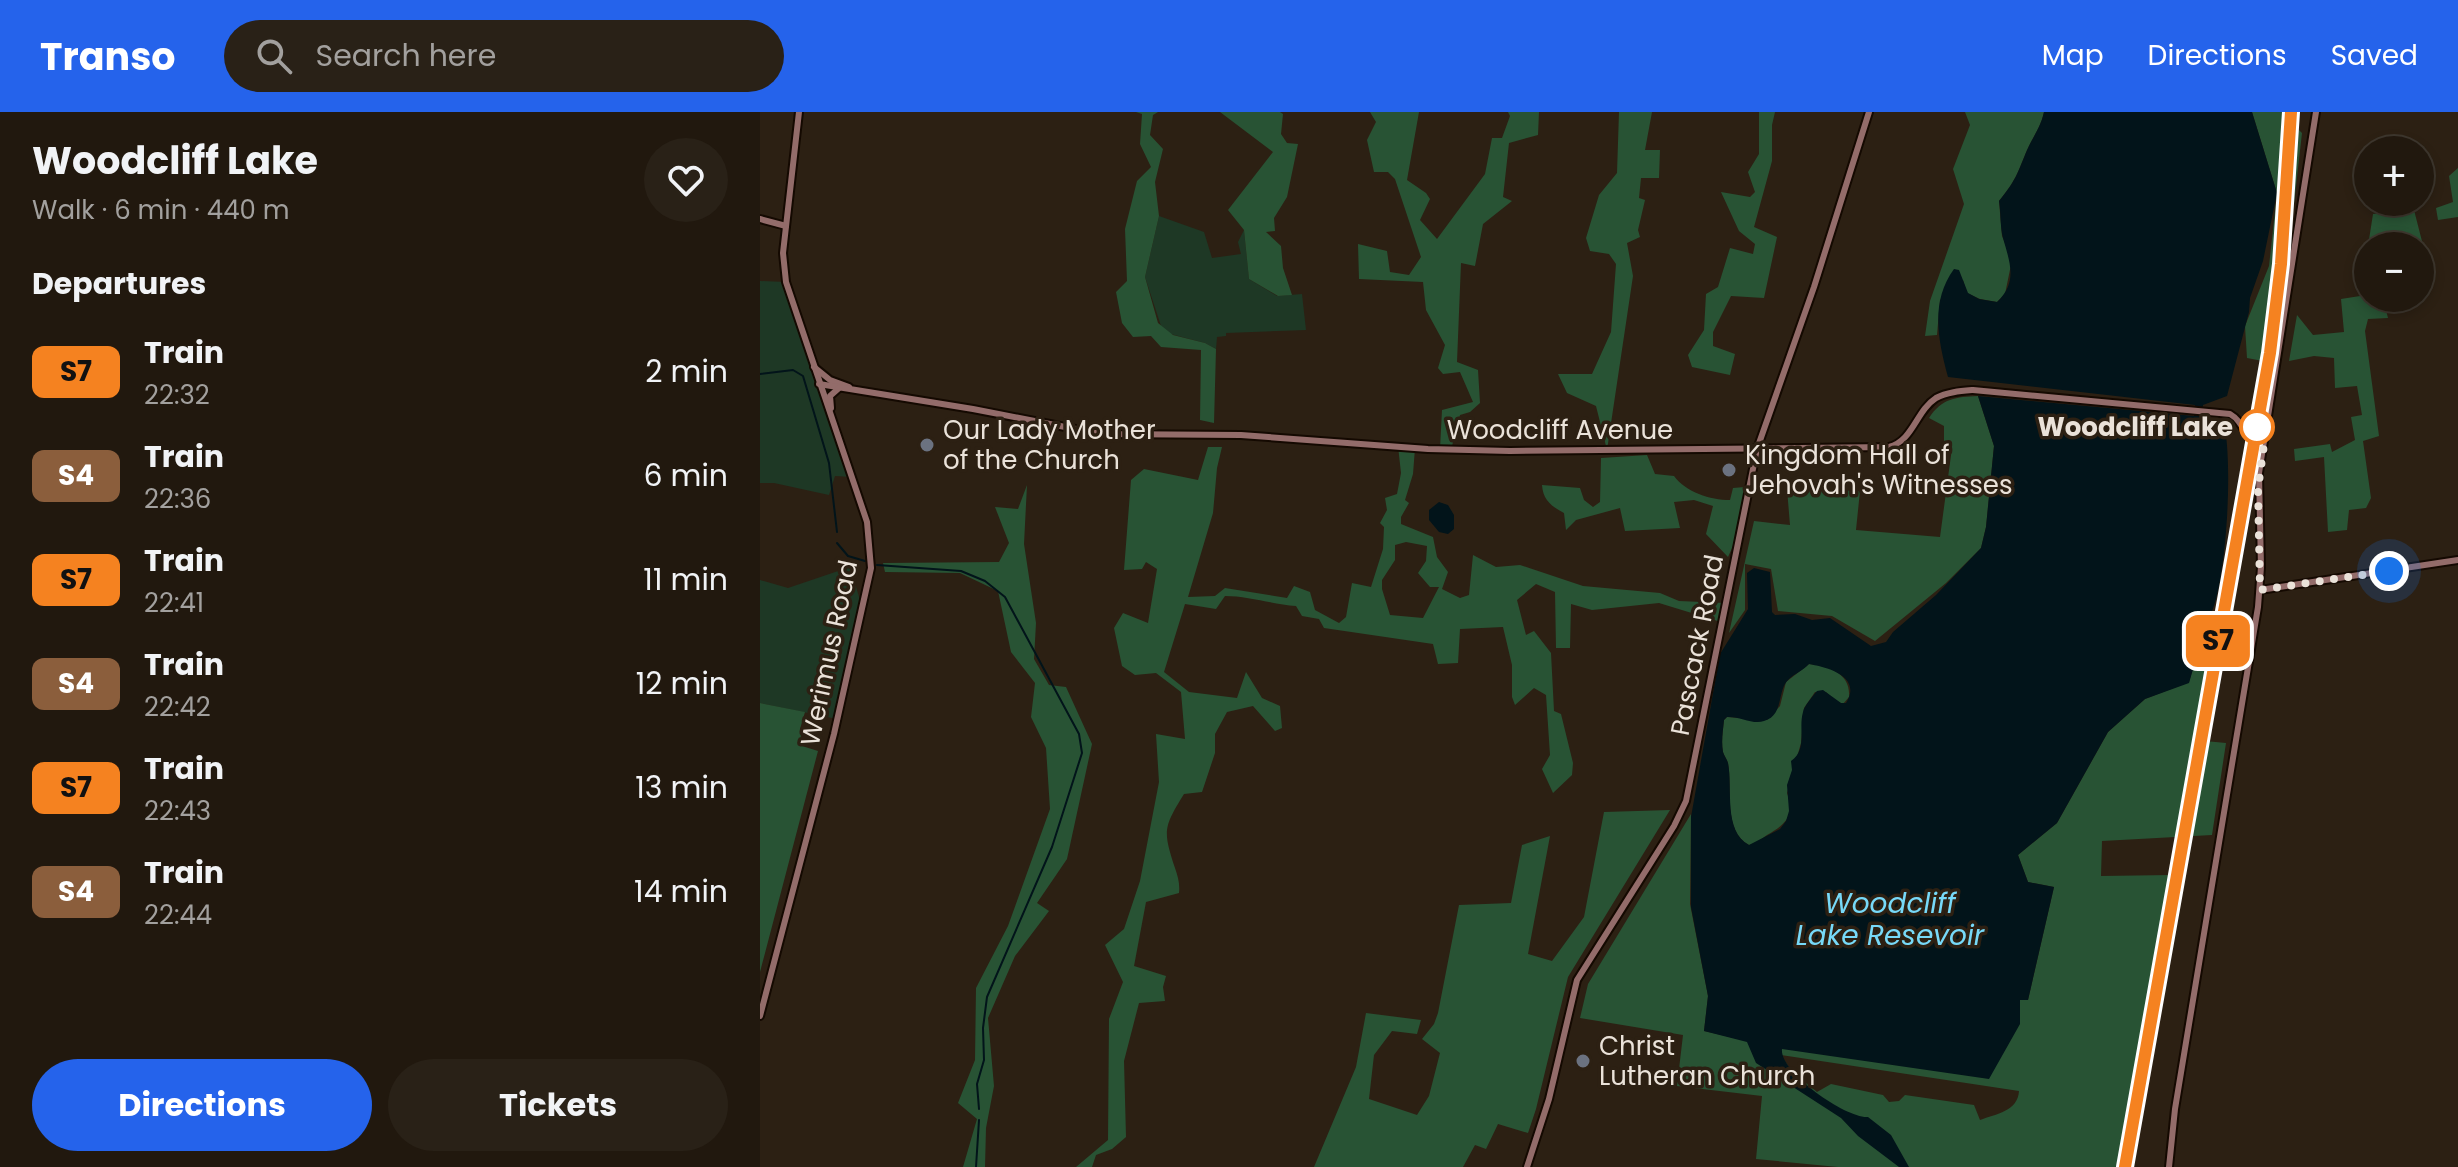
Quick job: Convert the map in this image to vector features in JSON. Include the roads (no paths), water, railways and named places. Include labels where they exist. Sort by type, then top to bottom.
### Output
[{"type":"main road","name":"Werimus Road","points":[[760,1016],[834,734],[871,576],[867,522],[813,367],[784,272],[799,112]]},
{"type":"main road","name":"Pascack Road","points":[[1527,1167],[1549,1099],[1577,980],[1674,826],[1686,801],[1757,449],[1814,287],[1869,112]]},
{"type":"main road","points":[[2169,1167],[2175,1109],[2260,590],[2258,505],[2263,450],[2316,112]]},
{"type":"main road","points":[[760,219],[786,226]]},
{"type":"main road","points":[[813,367],[830,380],[851,389]]},
{"type":"main road","name":"Woodcliff Avenue","points":[[819,384],[1101,434],[1241,435],[1451,450],[1895,446],[1905,438],[1928,404],[1939,396],[1973,390],[2234,416],[2250,443],[2263,450]]},
{"type":"main road","points":[[834,423],[830,396],[841,388]]},
{"type":"main road","points":[[2260,590],[2458,560]]},
{"type":"water","name":"Woodcliff Lake Resevoir","points":[[2044,112],[2252,112],[2277,193],[2263,261],[2250,298],[2227,396],[2203,405],[2202,417],[2223,421],[2228,462],[2227,523],[2214,606],[2189,683],[2145,699],[2108,732],[2057,823],[2018,855],[2028,882],[2054,887],[2028,1000],[2020,1000],[2020,1024],[1989,1079],[1782,1049],[1784,1059],[1802,1081],[1845,1110],[1868,1117],[1891,1135],[1909,1167],[1899,1167],[1858,1136],[1841,1118],[1756,1063],[1747,1042],[1704,1031],[1708,996],[1691,907],[1691,817],[1720,654],[1748,609],[1747,573],[1754,568],[1770,572],[1772,612],[1775,615],[1795,614],[1812,620],[1830,618],[1871,646],[1886,642],[1981,548],[1994,446],[1978,396],[2194,416],[2195,405],[1948,377],[1938,322],[1946,282],[1954,269],[1959,270],[1968,293],[1979,299],[1997,302],[2004,295],[2010,272],[1999,201],[2015,179]],"holes":[[[1809,664],[1840,674],[1850,686],[1850,694],[1846,703],[1841,703],[1823,690],[1817,691],[1807,704],[1802,718],[1799,751],[1791,761],[1786,821],[1780,829],[1749,845],[1735,830],[1732,819],[1728,763],[1722,748],[1724,720],[1732,717],[1760,722],[1770,718],[1777,710],[1787,681]]]},
{"type":"water","points":[[1439,502],[1448,505],[1454,515],[1454,529],[1448,534],[1439,532],[1429,520],[1429,510]]},
{"type":"waterway","points":[[760,374],[793,370],[803,376],[829,463],[837,532]]},
{"type":"waterway","points":[[837,543],[848,556],[865,561]]},
{"type":"waterway","points":[[877,565],[961,571],[985,581],[1005,597],[1079,734],[1082,753],[1052,847],[987,997],[983,1028],[984,1060],[977,1084],[979,1109]]},
{"type":"waterway","points":[[976,1167],[979,1120]]},
{"type":"railway","points":[[2125,1167],[2270,353],[2281,264],[2291,112]]},
{"type":"train","name":"S7","points":[[2125,1167],[2270,353],[2281,264],[2291,112]]},
{"type":"place","name":"Woodcliff Lake","points":[[2257,427]]},
{"type":"place","name":"Our Lady Mother of the Church","points":[[927,445]]},
{"type":"place","name":"Kingdom Hall of Jehovah's Witnesses","points":[[1729,470]]},
{"type":"place","name":"Christ Lutheran Church","points":[[1583,1061]]}]
